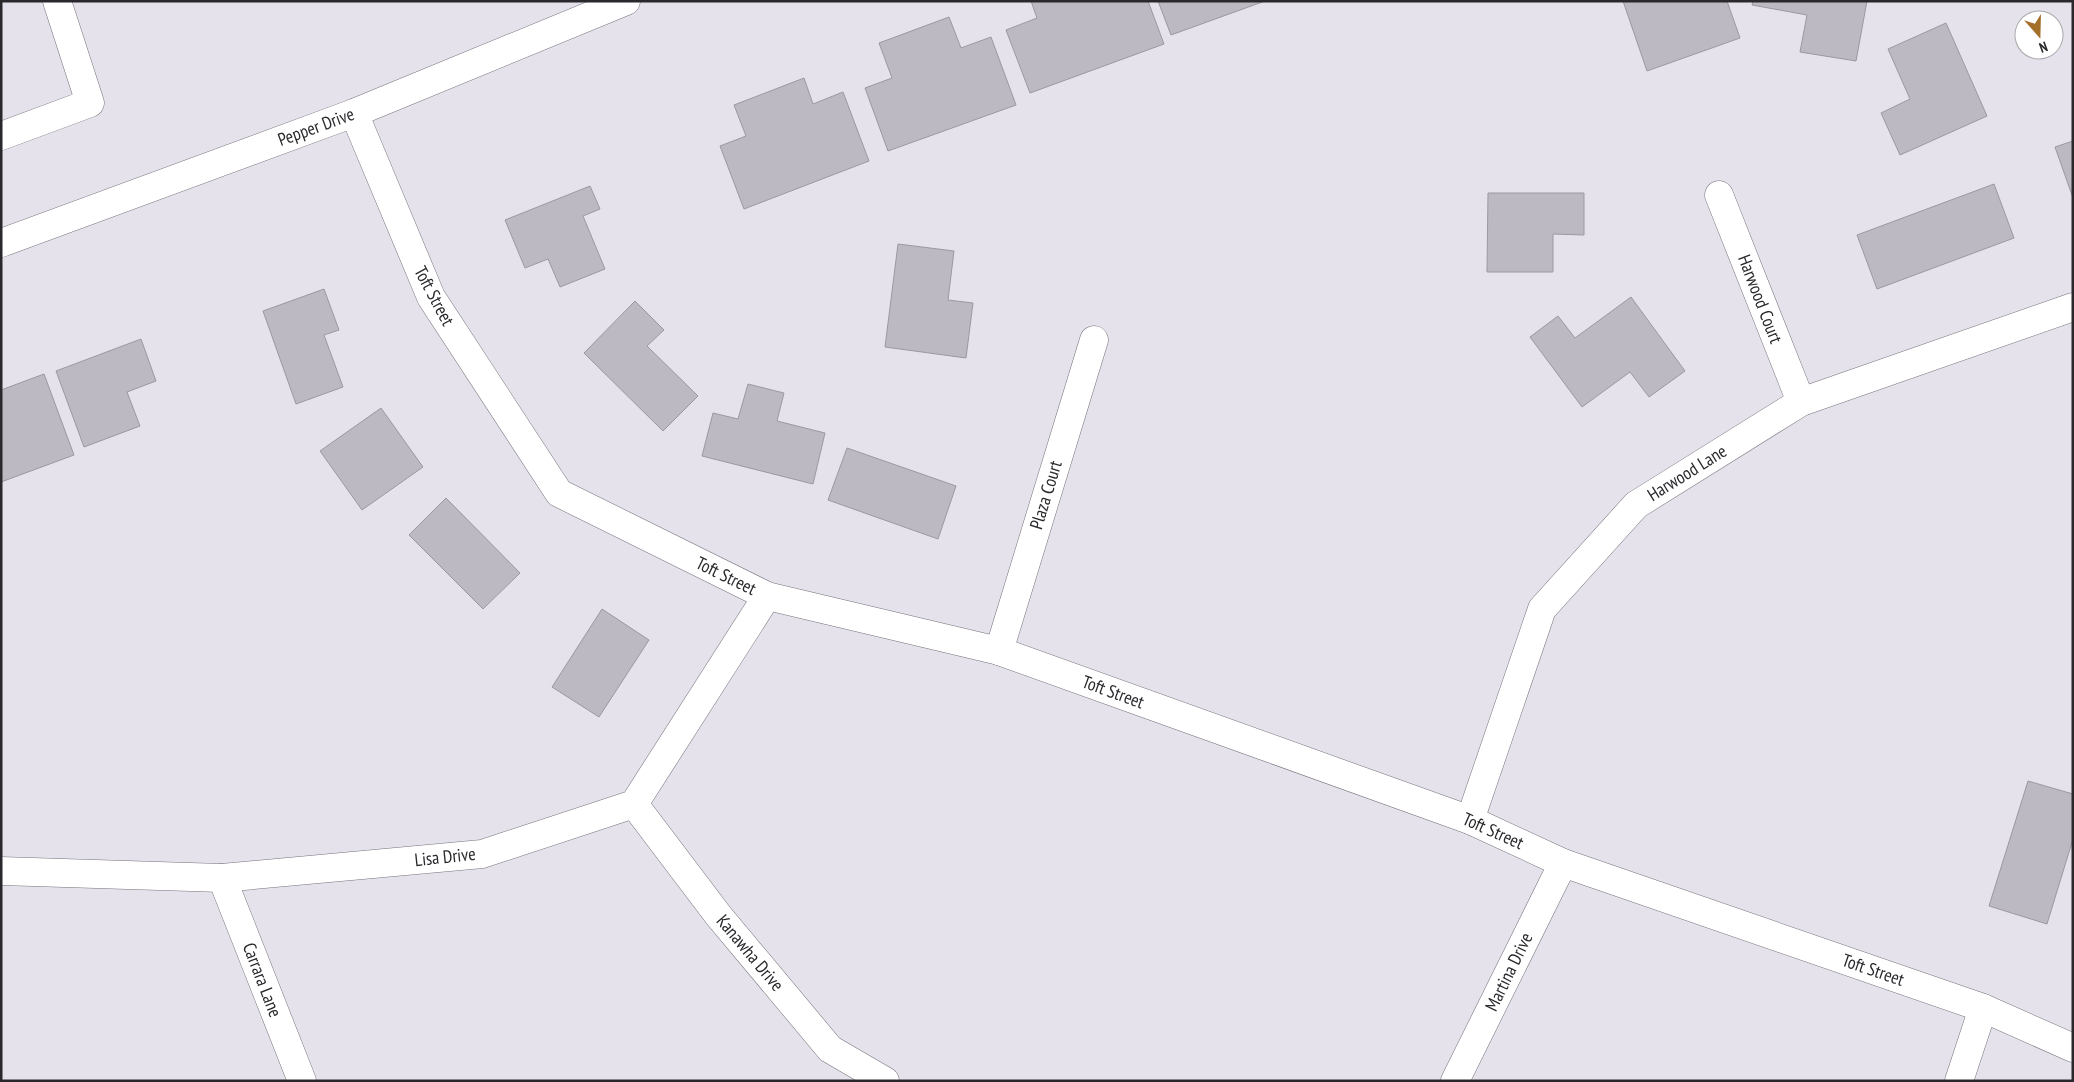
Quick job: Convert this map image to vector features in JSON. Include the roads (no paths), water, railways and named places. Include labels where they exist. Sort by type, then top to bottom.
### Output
[{"type":"street","points":[[1,136],[90,104],[58,1]]},
{"type":"street","name":"Pepper Drive","points":[[2,240],[354,114],[626,1]]},
{"type":"street","name":"Toft Street","points":[[354,114],[431,297],[559,493],[767,596],[998,651],[1470,820],[1564,863],[1983,1008],[2073,1048]]},
{"type":"street","name":"Harwood Court","points":[[1719,195],[1801,402]]},
{"type":"street","name":"Harwood Lane","points":[[1470,820],[1542,609],[1636,505],[1801,402],[2073,307]]},
{"type":"street","name":"Plaza Court","points":[[998,651],[1094,340]]},
{"type":"street","points":[[634,804],[767,596]]},
{"type":"street","name":"Lisa Drive","points":[[1,871],[222,878],[482,854],[634,804]]},
{"type":"street","name":"Kanawha Drive","points":[[634,804],[718,915],[830,1049],[885,1081]]},
{"type":"street","name":"Martina Drive","points":[[1455,1081],[1564,863]]},
{"type":"street","name":"Carrara Lane","points":[[222,878],[302,1081]]},
{"type":"street","points":[[1959,1081],[1983,1008]]}]
